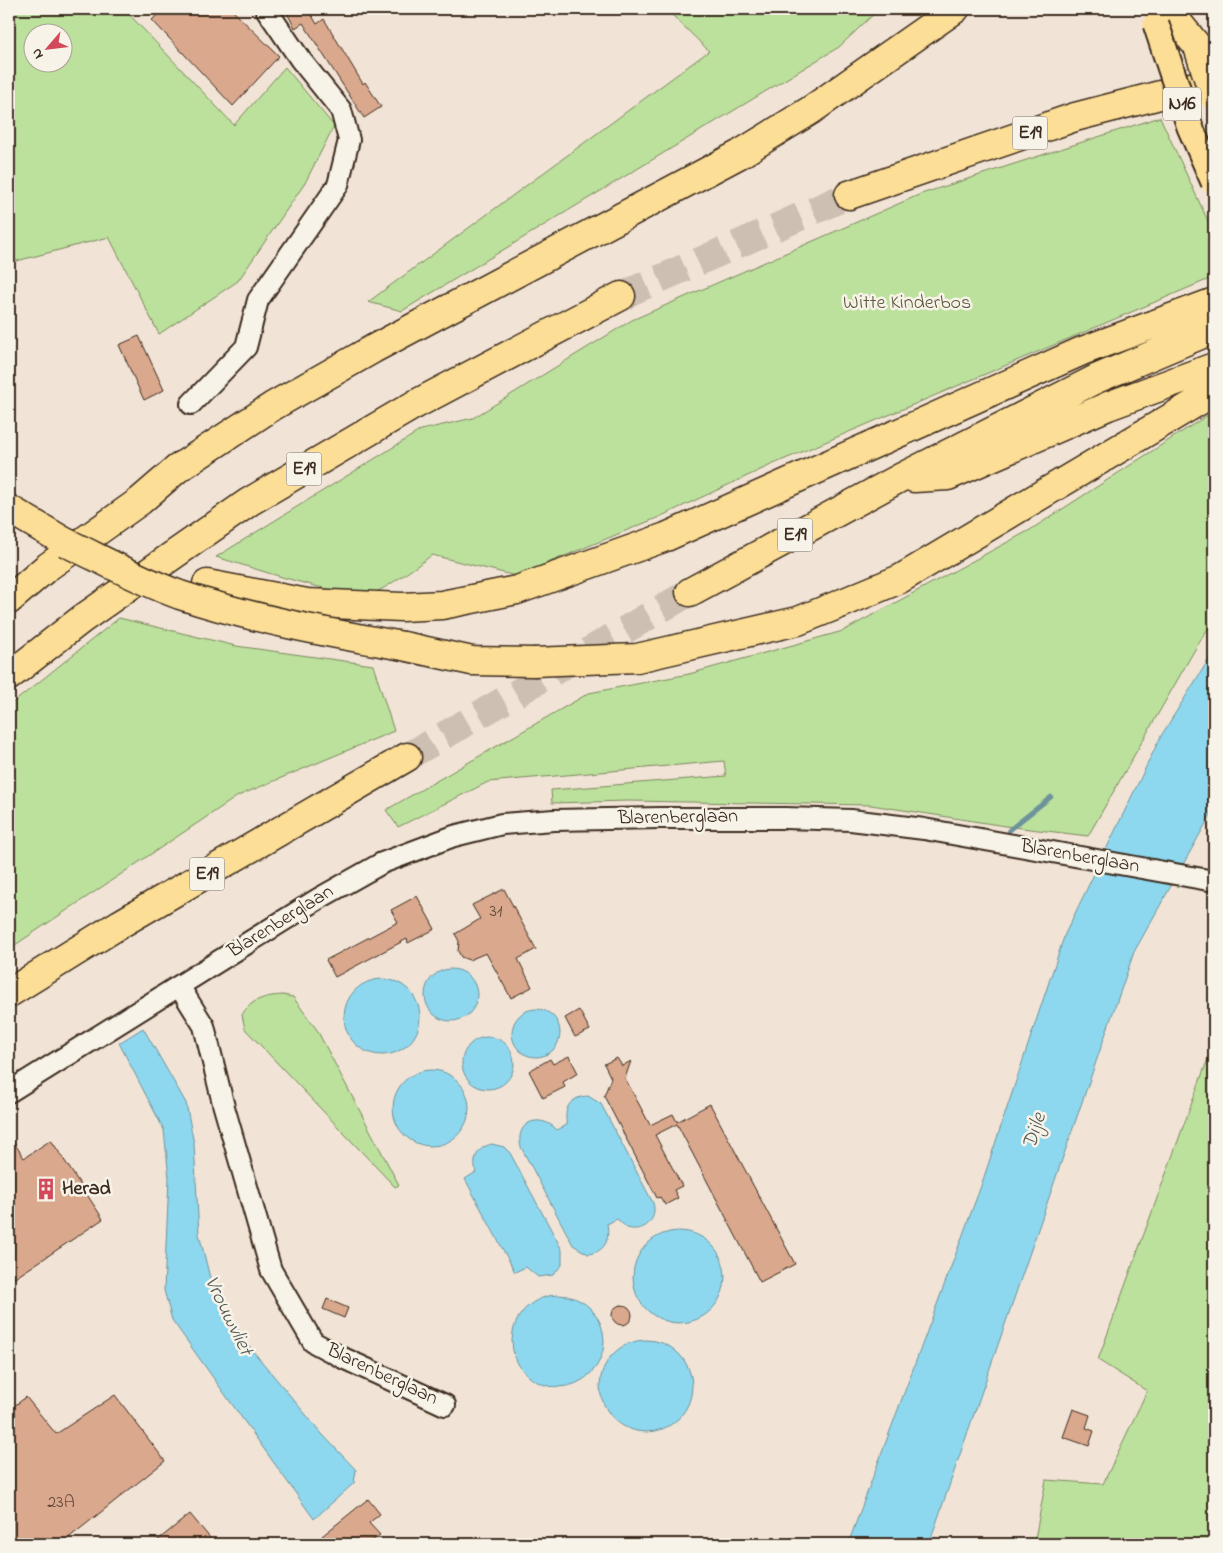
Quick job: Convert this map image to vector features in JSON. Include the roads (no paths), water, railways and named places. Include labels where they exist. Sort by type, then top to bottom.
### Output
[{"type":"highway","points":[[861,73],[924,9]]},
{"type":"highway","points":[[9,600],[46,568],[140,501],[177,469],[273,406],[373,349],[740,154],[811,110],[861,73],[955,9]]},
{"type":"highway","name":"N16","points":[[1174,14],[1198,47],[1214,96]]},
{"type":"highway","name":"E19","points":[[849,195],[1075,117],[1214,80]]},
{"type":"highway","name":"E19","points":[[9,676],[82,619],[248,502],[414,405],[621,296]]},
{"type":"highway","points":[[66,542],[207,584],[307,603],[402,607],[442,605],[516,590],[666,537],[1082,351],[1214,302]]},
{"type":"highway","name":"E19","points":[[690,592],[900,478],[1096,379],[1214,329]]},
{"type":"highway","points":[[900,478],[948,476],[1108,406],[1214,367]]},
{"type":"highway","points":[[18,515],[66,542],[178,594],[239,613],[298,628],[403,646],[472,661],[533,662],[637,658],[798,621],[900,579],[1214,392]]},
{"type":"highway","name":"E19","points":[[9,993],[120,924],[407,757]]},
{"type":"main road","name":"N16","points":[[1174,14],[1190,127],[1214,182]]},
{"type":"street","points":[[191,404],[246,347],[258,300],[338,185],[349,140],[341,110],[300,60],[266,9]]},
{"type":"street","name":"Blarenberglaan","points":[[9,1092],[318,898],[382,863],[454,836],[502,824],[554,820],[660,818],[851,820],[924,829],[1214,881]]},
{"type":"street","name":"Blarenberglaan","points":[[179,986],[204,1026],[224,1107],[271,1270],[313,1342],[343,1358],[446,1405]]},
{"type":"water","name":"Dijle","points":[[1214,651],[1214,809],[1134,952],[929,1544],[848,1544],[981,1186],[1065,934],[1161,736]]},
{"type":"water","points":[[446,969],[456,969],[470,976],[477,990],[477,1000],[470,1014],[456,1021],[446,1021],[436,1017],[429,1010],[425,1000],[425,990],[429,980],[436,973]]},
{"type":"water","points":[[382,979],[396,982],[409,990],[417,1003],[420,1017],[417,1031],[409,1044],[396,1052],[382,1055],[368,1052],[355,1044],[347,1031],[344,1017],[347,1003],[355,990],[368,982]]},
{"type":"water","points":[[536,1009],[545,1011],[553,1016],[558,1024],[560,1033],[558,1042],[553,1050],[545,1055],[536,1057],[527,1055],[519,1050],[514,1042],[512,1033],[514,1024],[519,1016],[527,1011]]},
{"type":"water","name":"Vrouwvliet","points":[[143,1028],[186,1103],[194,1144],[199,1234],[210,1278],[227,1313],[252,1350],[322,1434],[356,1470],[354,1483],[314,1519],[172,1320],[164,1290],[169,1178],[164,1130],[119,1043]]},
{"type":"water","points":[[483,1037],[493,1037],[507,1044],[514,1058],[514,1068],[507,1082],[493,1089],[483,1089],[473,1085],[466,1078],[462,1068],[462,1058],[466,1048],[473,1041]]},
{"type":"water","points":[[431,1070],[445,1073],[458,1081],[466,1094],[469,1108],[466,1122],[458,1135],[445,1143],[431,1146],[417,1143],[404,1135],[396,1122],[393,1108],[396,1094],[404,1081],[417,1073]]},
{"type":"water","points":[[588,1096],[601,1104],[653,1203],[654,1209],[648,1224],[639,1229],[627,1228],[617,1219],[607,1224],[608,1235],[605,1244],[599,1251],[588,1254],[573,1245],[521,1147],[520,1138],[521,1131],[530,1122],[543,1122],[557,1130],[567,1125],[566,1113],[569,1104],[572,1101]]},
{"type":"water","points":[[492,1144],[504,1147],[510,1153],[562,1250],[562,1265],[553,1275],[538,1277],[526,1267],[515,1272],[465,1179],[476,1172],[475,1162],[480,1150]]},
{"type":"water","points":[[679,1231],[697,1235],[711,1245],[721,1259],[725,1277],[721,1295],[711,1309],[697,1319],[679,1323],[661,1319],[647,1309],[637,1295],[633,1277],[637,1259],[647,1245],[661,1235]]},
{"type":"water","points":[[558,1295],[567,1296],[584,1303],[596,1315],[603,1332],[603,1350],[596,1367],[584,1379],[567,1386],[558,1387],[549,1386],[532,1379],[520,1367],[513,1350],[512,1341],[513,1332],[520,1315],[532,1303],[549,1296]]},
{"type":"water","points":[[646,1340],[664,1344],[678,1354],[688,1368],[692,1386],[688,1404],[678,1418],[664,1428],[646,1432],[628,1428],[614,1418],[604,1404],[600,1386],[604,1368],[614,1354],[628,1344]]},
{"type":"waterway","points":[[1009,830],[1051,797]]},
{"type":"tunnel","points":[[621,296],[849,195]]},
{"type":"tunnel","points":[[407,757],[690,592]]},
{"type":"place","name":"Herad","points":[[46,1189]]},
{"type":"park label","name":"Witte Kinderbos","points":[[907,303]]}]
